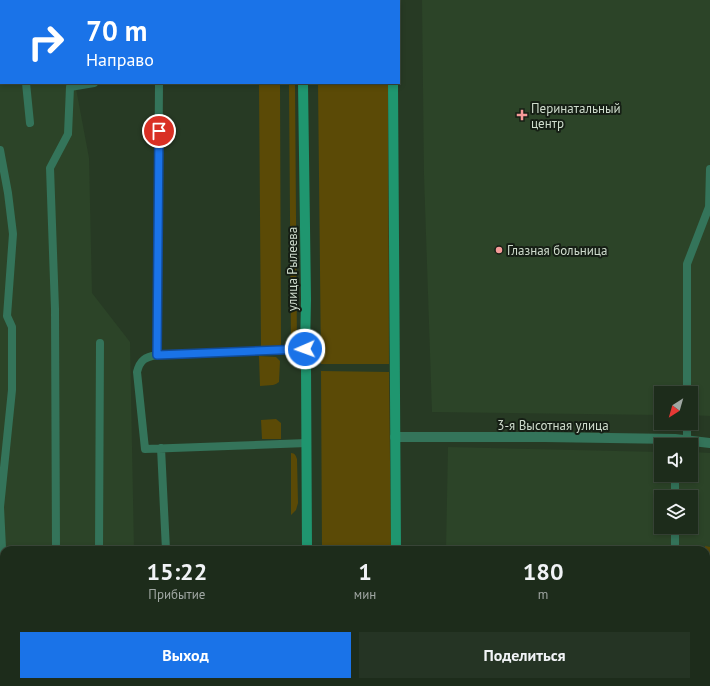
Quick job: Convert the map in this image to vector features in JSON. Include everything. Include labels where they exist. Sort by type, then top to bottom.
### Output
[{"type":"main road","name":"улица Рылеева","points":[[303,84],[307,546]]},
{"type":"main road","points":[[393,84],[396,546]]},
{"type":"street","name":"3-я Высотная улица","points":[[395,437],[544,437],[654,441]]},
{"type":"street","name":"3-я Высотная улица","points":[[698,441],[710,443]]},
{"type":"lane","points":[[26,84],[30,123]]},
{"type":"lane","points":[[56,546],[54,310],[50,168],[68,134],[68,85],[81,84]]},
{"type":"lane","points":[[157,355],[159,84]]},
{"type":"lane","points":[[0,150],[8,193],[13,234],[7,316],[12,327],[12,390],[0,507],[2,546]]},
{"type":"lane","points":[[687,386],[687,264],[709,207],[710,169]]},
{"type":"lane","points":[[99,546],[100,343]]},
{"type":"lane","points":[[305,349],[157,355],[143,360],[140,363],[137,372],[145,449],[307,443]]},
{"type":"lane","points":[[161,448],[166,546]]},
{"type":"lane","points":[[675,534],[675,546]]},
{"type":"shaded area","points":[[422,0],[710,0],[710,416],[698,415],[698,386],[654,386],[654,415],[432,412],[424,175]]},
{"type":"shaded area","points":[[0,84],[75,84],[89,158],[92,293],[130,342],[134,546],[0,546]]},
{"type":"shaded area","points":[[259,84],[280,84],[281,348],[261,348]]},
{"type":"shaded area","points":[[289,84],[295,84],[297,347],[291,347]]},
{"type":"shaded area","points":[[318,84],[388,84],[389,364],[321,364]]},
{"type":"shaded area","points":[[259,356],[276,357],[280,361],[279,382],[273,385],[260,386]]},
{"type":"shaded area","points":[[321,371],[389,372],[391,546],[322,546]]},
{"type":"shaded area","points":[[276,419],[281,423],[281,439],[262,439],[261,420]]},
{"type":"shaded area","points":[[448,447],[654,452],[654,482],[698,482],[698,452],[710,453],[710,546],[446,546]]},
{"type":"shaded area","points":[[291,453],[296,456],[297,459],[298,503],[296,510],[291,515]]},
{"type":"place","name":"Перинатальный центр","points":[[522,115]]},
{"type":"place","name":"Глазная больница","points":[[499,250]]},
{"type":"route","points":[[159,131],[157,355],[305,349]]}]
